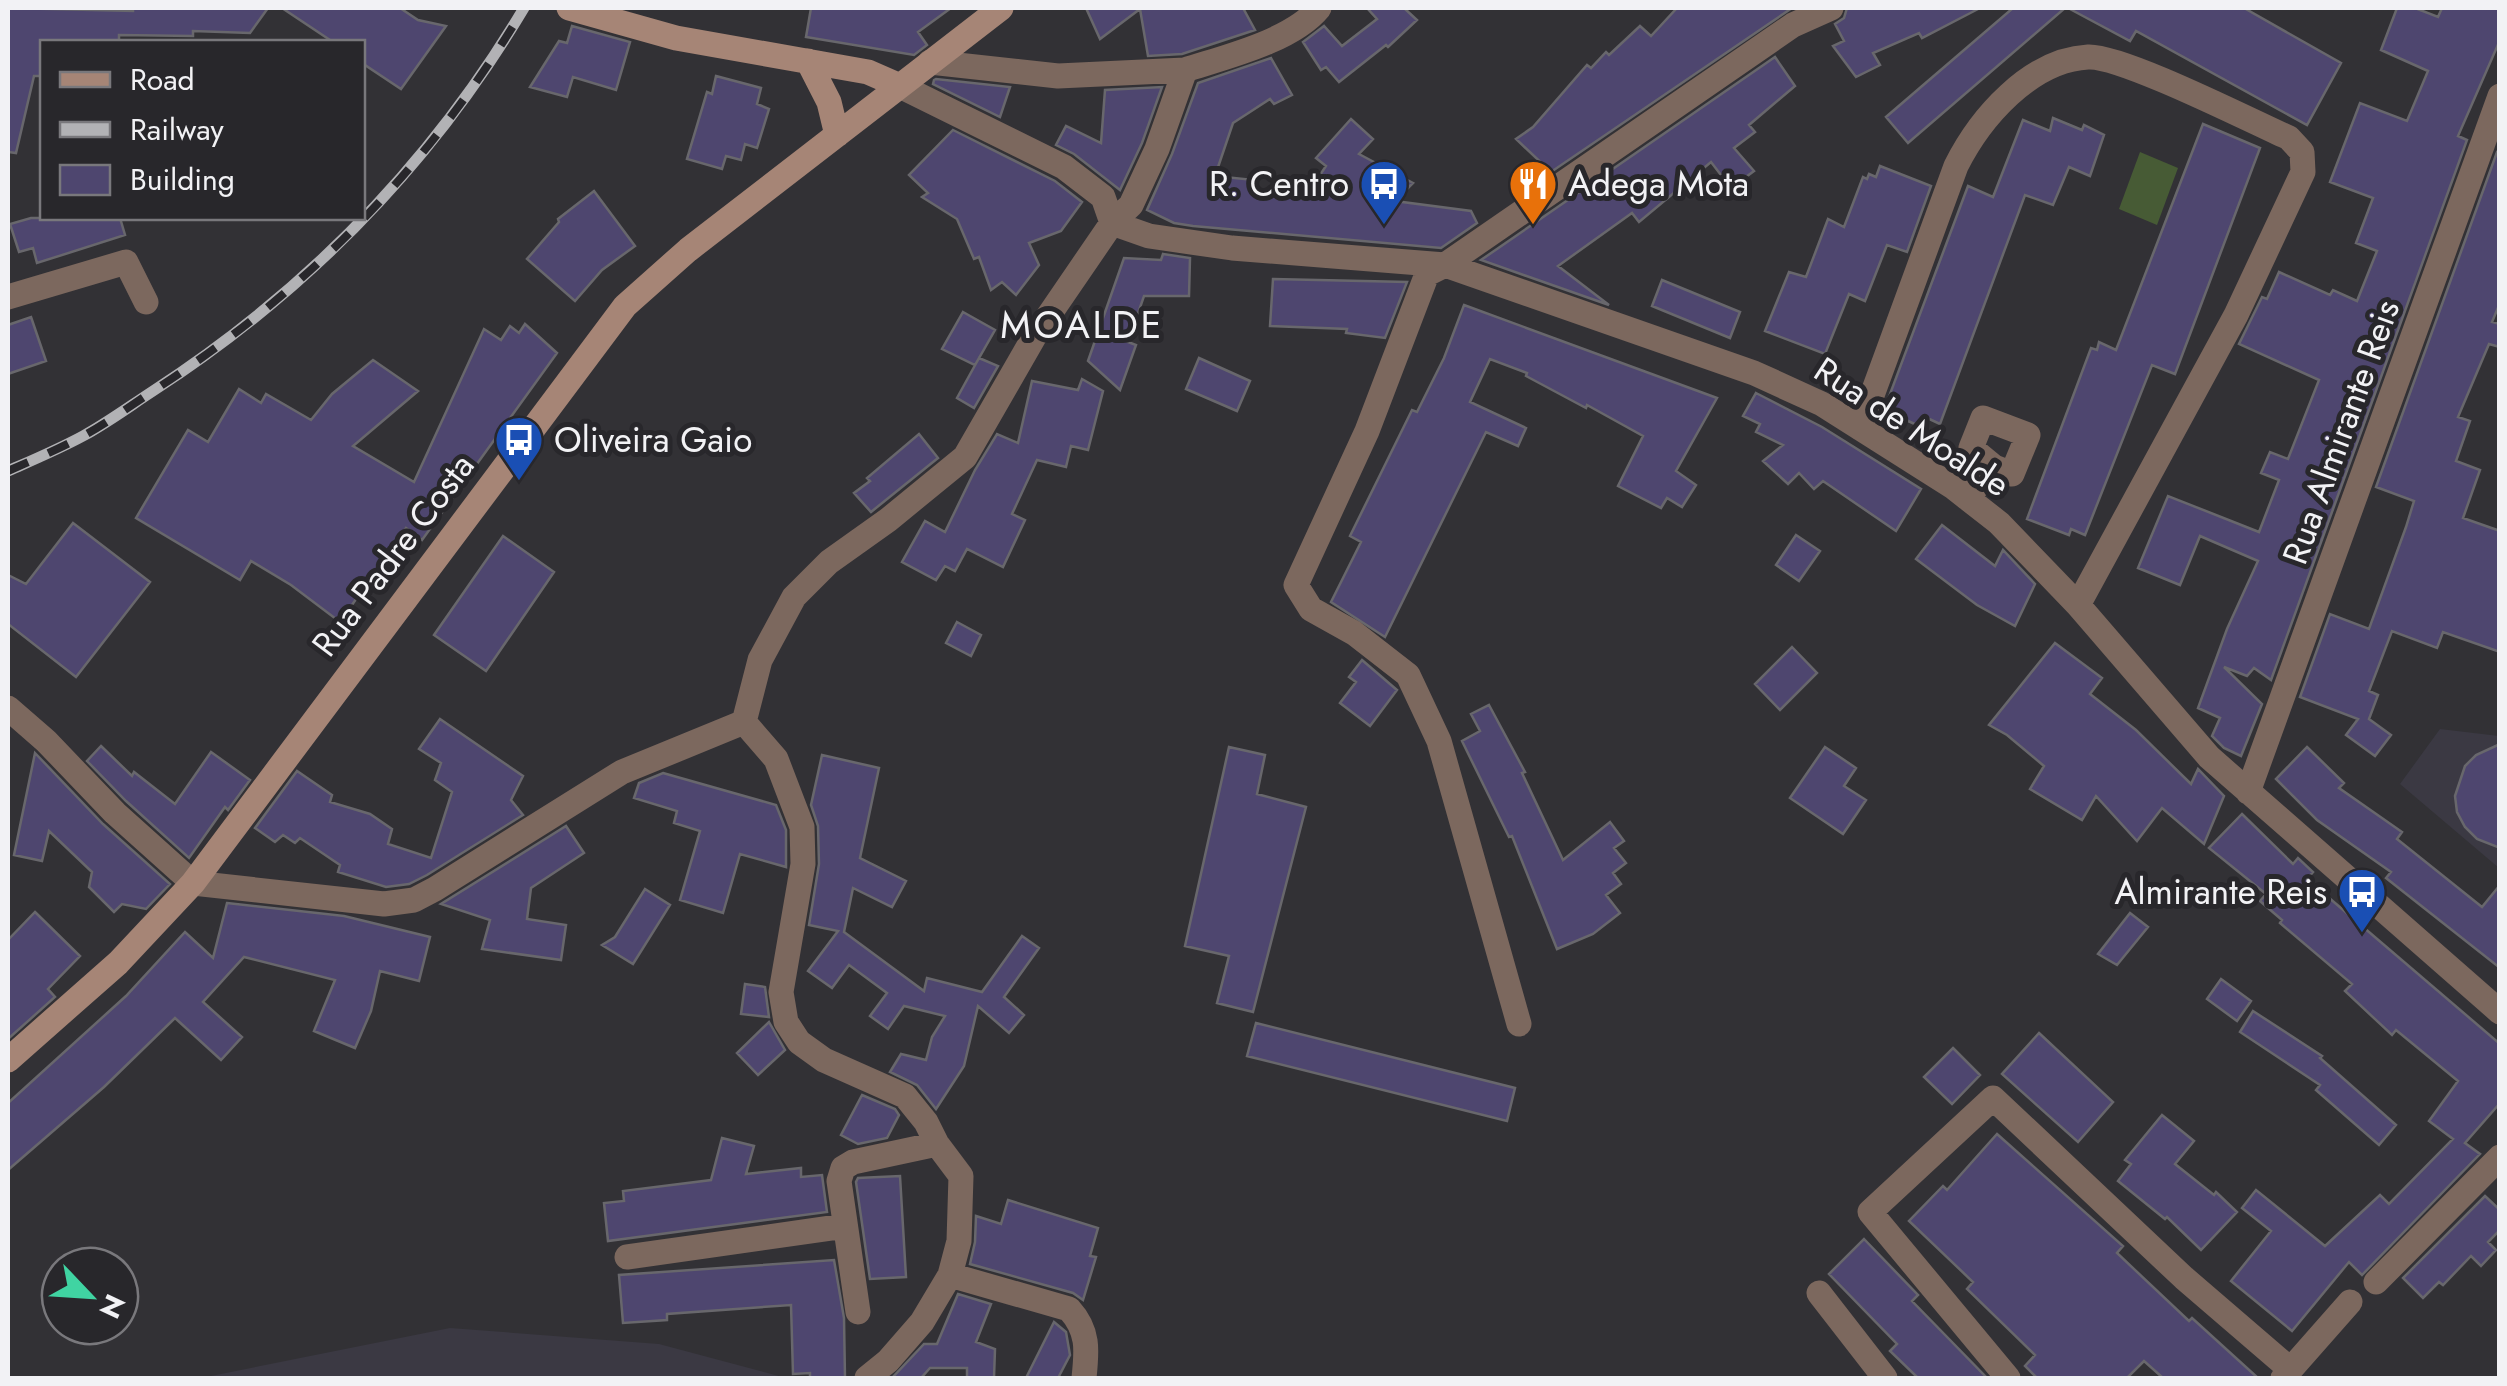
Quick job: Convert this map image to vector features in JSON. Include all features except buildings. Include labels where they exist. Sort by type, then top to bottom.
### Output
[{"type":"street","points":[[570,8],[676,38],[868,72],[1064,166],[1103,197],[1112,222]]},
{"type":"street","name":"Rua Padre Costa","points":[[8,1060],[118,963],[193,884],[625,306],[688,250],[1001,8]]},
{"type":"street","points":[[930,62],[1058,76],[1185,70],[1265,43],[1319,8]]},
{"type":"street","points":[[1519,1024],[1439,741],[1408,675],[1354,633],[1311,609],[1296,586],[1367,431],[1428,274],[1792,25],[1831,8]]},
{"type":"street","points":[[1860,428],[1956,166],[1971,136],[2029,80],[2061,62],[2091,56],[2125,66],[2288,138],[2302,152],[2303,172],[2236,315],[2078,604]]},
{"type":"street","points":[[808,61],[829,102],[838,135]]},
{"type":"street","points":[[744,722],[760,660],[794,597],[829,562],[965,458],[1034,337],[1112,222],[1131,205],[1157,149],[1185,70]]},
{"type":"street","name":"Rua Almirante Reis","points":[[2248,792],[2500,96]]},
{"type":"street","name":"Rua de Moalde","points":[[1112,222],[1148,236],[1232,248],[1445,264],[1754,373],[1822,404],[1999,523],[2078,604],[2209,757],[2500,1012]]},
{"type":"street","points":[[8,296],[126,262],[146,302]]},
{"type":"street","points":[[1967,498],[1994,468]]},
{"type":"street","points":[[8,708],[193,884],[384,904],[414,900],[436,890],[622,772],[744,722]]},
{"type":"street","points":[[744,722],[776,760],[802,827],[803,864],[780,992],[786,1022],[799,1042],[824,1060],[905,1096],[961,1176],[959,1241],[950,1275],[922,1322],[867,1378]]},
{"type":"street","points":[[2008,1378],[1870,1212],[1993,1098],[2287,1374],[2350,1302]]},
{"type":"street","points":[[858,1312],[839,1181],[843,1168],[853,1162],[937,1144]]},
{"type":"street","points":[[2376,1282],[2500,1157]]},
{"type":"street","points":[[628,1257],[845,1226]]},
{"type":"street","points":[[950,1275],[1068,1309],[1080,1322],[1086,1337],[1084,1378]]},
{"type":"street","points":[[1819,1293],[1884,1378]]},
{"type":"shaded area","points":[[2440,729],[2499,736],[2499,868],[2400,784]]},
{"type":"shaded area","points":[[450,1328],[659,1344],[786,1378],[201,1378]]},
{"type":"green space","points":[[2140,152],[2178,168],[2157,225],[2119,209]]},
{"type":"railway","points":[[365,217],[448,120],[524,8]]},
{"type":"railway","points":[[8,471],[92,431],[209,352],[313,268],[362,220]]},
{"type":"place","name":"R. Centro","points":[[1384,226]]},
{"type":"place","name":"Adega Mota","points":[[1533,226]]},
{"type":"place","name":"Oliveira Gaio","points":[[519,482]]},
{"type":"place","name":"Almirante Reis","points":[[2362,934]]},
{"type":"district","name":"MOALDE","points":[[1082,324]]}]
